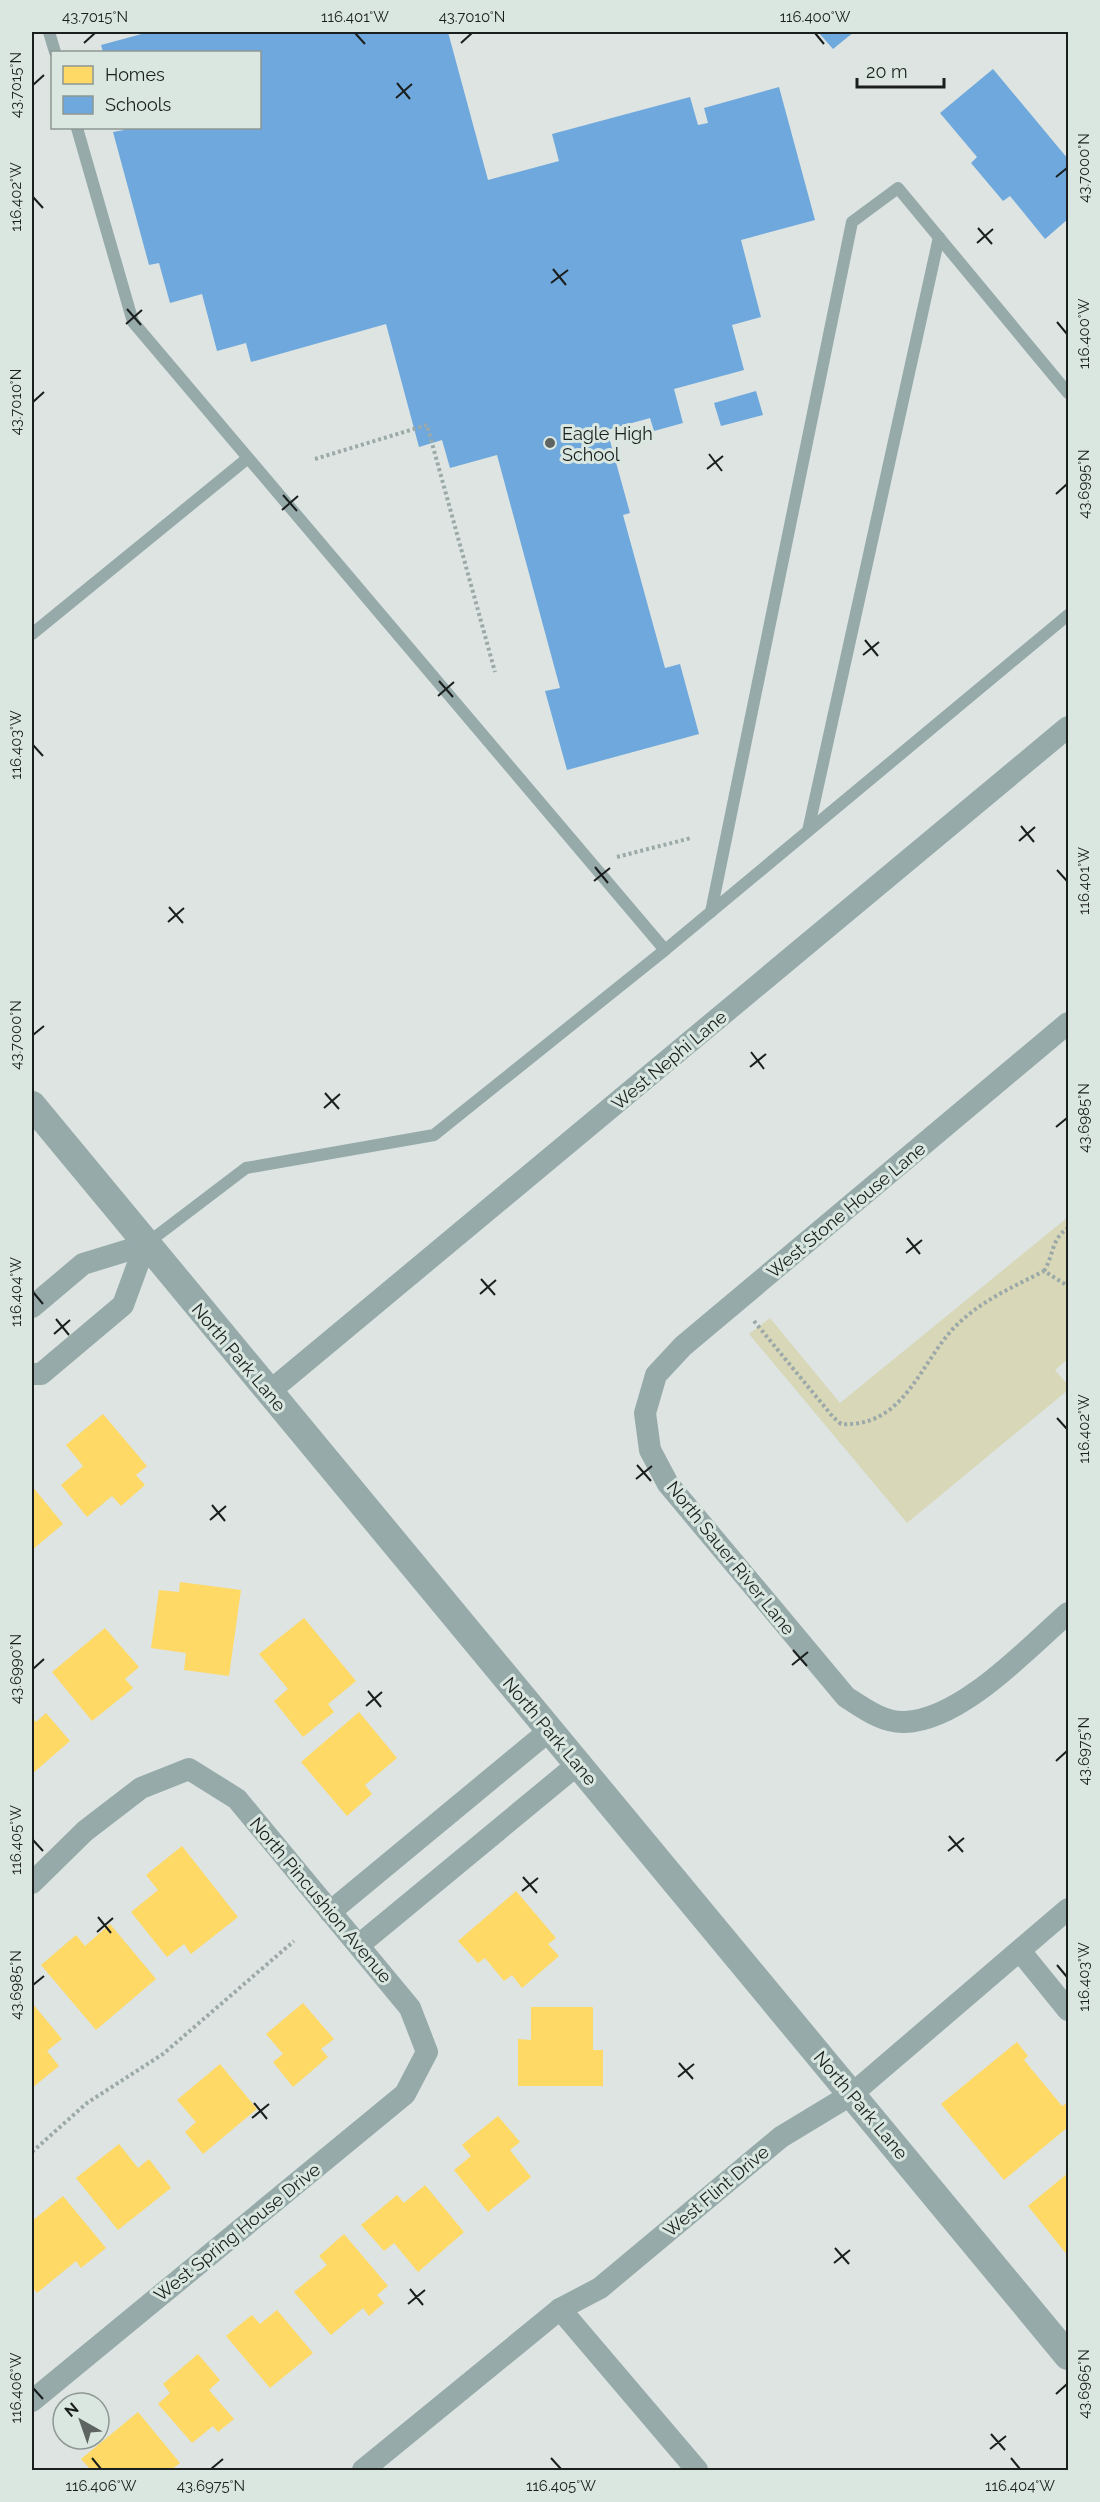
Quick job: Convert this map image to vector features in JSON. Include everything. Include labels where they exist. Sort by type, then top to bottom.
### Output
[{"type":"street","name":"West Nephi Lane","points":[[269,1392],[1068,727]]},
{"type":"street","name":"West Stone House Lane","points":[[645,1413],[656,1375],[683,1346],[1068,1023]]},
{"type":"street","name":"North Park Lane","points":[[32,1105],[145,1245],[1068,2356]]},
{"type":"street","points":[[32,1307],[83,1264],[145,1245]]},
{"type":"street","points":[[32,1374],[41,1374],[123,1305],[145,1245]]},
{"type":"street","name":"North Sauer River Lane","points":[[645,1413],[650,1450],[668,1484],[846,1697],[871,1714],[904,1722],[942,1713],[972,1697],[1068,1613]]},
{"type":"street","points":[[330,1912],[550,1730]]},
{"type":"street","points":[[358,1945],[578,1764]]},
{"type":"street","name":"North Pincushion Avenue","points":[[32,1883],[85,1831],[141,1788],[189,1769],[237,1799],[410,2008],[427,2052]]},
{"type":"street","name":"West Flint Drive","points":[[363,2470],[560,2309],[600,2288],[781,2137],[852,2094],[1068,1909]]},
{"type":"street","points":[[1020,1951],[1068,2010]]},
{"type":"street","name":"West Spring House Drive","points":[[32,2401],[405,2094],[427,2052]]},
{"type":"street","points":[[560,2309],[697,2470]]},
{"type":"lane","points":[[49,32],[55,51]]},
{"type":"lane","points":[[77,129],[133,322],[665,950]]},
{"type":"lane","points":[[711,912],[852,222],[898,188],[1068,393]]},
{"type":"lane","points":[[808,831],[939,237]]},
{"type":"lane","points":[[32,634],[248,458]]},
{"type":"lane","points":[[145,1245],[246,1168],[434,1135],[665,950],[1068,615]]},
{"type":"path","points":[[315,459],[427,425],[495,672]]},
{"type":"path","points":[[617,857],[691,838]]},
{"type":"path","points":[[752,1319],[833,1417],[841,1424],[853,1425],[892,1409],[958,1323],[980,1304],[1044,1271],[1050,1261],[1052,1245],[1058,1234],[1068,1228]]},
{"type":"path","points":[[1044,1271],[1068,1286]]},
{"type":"path","points":[[32,2152],[87,2103],[163,2054],[294,1941]]},
{"type":"green space","points":[[1068,1217],[1068,1359],[1055,1370],[1068,1385],[1068,1390],[907,1523],[749,1334],[770,1318],[840,1403]]},
{"type":"building: Homes","points":[[103,1414],[147,1466],[136,1475],[145,1485],[121,1506],[112,1496],[87,1517],[61,1485],[83,1466],[66,1445]]},
{"type":"building: Homes","points":[[32,1486],[63,1524],[32,1550]]},
{"type":"building: Homes","points":[[180,1582],[241,1590],[229,1676],[184,1670],[186,1653],[151,1648],[159,1590],[179,1592]]},
{"type":"building: Homes","points":[[304,1618],[356,1681],[328,1704],[334,1712],[303,1737],[274,1701],[288,1689],[259,1654]]},
{"type":"building: Homes","points":[[105,1628],[139,1667],[125,1679],[133,1688],[92,1721],[52,1672]]},
{"type":"building: Homes","points":[[359,1712],[397,1758],[365,1785],[372,1794],[347,1816],[301,1762]]},
{"type":"building: Homes","points":[[46,1713],[70,1741],[32,1774],[32,1717],[36,1722]]},
{"type":"building: Homes","points":[[182,1846],[238,1917],[191,1954],[184,1944],[167,1957],[131,1912],[158,1890],[146,1875]]},
{"type":"building: Homes","points":[[516,1891],[556,1938],[548,1944],[559,1956],[522,1988],[512,1975],[504,1981],[485,1958],[478,1963],[458,1941]]},
{"type":"building: Homes","points":[[110,1924],[156,1979],[96,2030],[41,1965],[76,1935],[85,1946]]},
{"type":"building: Homes","points":[[32,2003],[62,2039],[47,2051],[59,2066],[32,2088]]},
{"type":"building: Homes","points":[[303,2003],[334,2039],[321,2049],[328,2057],[293,2087],[273,2062],[283,2054],[266,2034]]},
{"type":"building: Homes","points":[[531,2007],[593,2007],[593,2050],[603,2050],[603,2086],[518,2086],[518,2039],[531,2040]]},
{"type":"building: Homes","points":[[1017,2042],[1028,2056],[1024,2060],[1062,2106],[1067,2103],[1068,2127],[1004,2180],[941,2104]]},
{"type":"building: Homes","points":[[220,2064],[257,2109],[203,2154],[185,2132],[196,2122],[177,2100]]},
{"type":"building: Homes","points":[[498,2116],[520,2142],[510,2150],[531,2177],[488,2212],[454,2170],[471,2156],[462,2145]]},
{"type":"building: Homes","points":[[119,2144],[138,2168],[149,2159],[171,2188],[118,2230],[76,2178]]},
{"type":"building: Homes","points":[[1068,2173],[1068,2256],[1028,2206]]},
{"type":"building: Homes","points":[[425,2185],[464,2232],[418,2272],[394,2243],[384,2251],[361,2225],[397,2195],[404,2203]]},
{"type":"building: Homes","points":[[63,2196],[106,2248],[81,2268],[76,2261],[37,2293],[32,2287],[32,2221]]},
{"type":"building: Homes","points":[[344,2234],[388,2286],[377,2295],[384,2303],[369,2316],[363,2308],[331,2335],[294,2292],[327,2265],[319,2256]]},
{"type":"building: Homes","points":[[277,2310],[313,2353],[270,2388],[226,2336],[252,2315],[260,2324]]},
{"type":"building: Homes","points":[[198,2354],[220,2380],[209,2390],[234,2419],[218,2432],[213,2426],[192,2443],[158,2404],[170,2393],[163,2384]]},
{"type":"building: Homes","points":[[138,2412],[180,2463],[171,2470],[91,2470],[81,2459],[91,2451],[111,2451],[111,2434]]},
{"type":"building: Schools","points":[[149,32],[448,32],[488,180],[559,161],[552,134],[690,97],[698,125],[708,123],[704,108],[779,87],[815,220],[741,240],[761,317],[732,325],[744,370],[674,389],[683,423],[654,431],[650,418],[607,430],[630,513],[623,515],[665,668],[680,664],[699,734],[567,770],[545,691],[560,688],[497,455],[450,468],[442,440],[419,447],[386,324],[251,362],[246,343],[217,351],[202,294],[170,303],[159,263],[149,265],[113,132],[124,129],[261,129],[261,51],[103,51],[101,45]]},
{"type":"building: Schools","points":[[818,32],[854,32],[833,49]]},
{"type":"building: Schools","points":[[993,69],[1068,159],[1068,219],[1045,239],[1010,196],[1003,201],[971,163],[977,157],[940,113]]},
{"type":"building: Schools","points":[[756,391],[763,415],[721,426],[714,403]]},
{"type":"place","name":"Eagle High School","points":[[550,443]]}]
